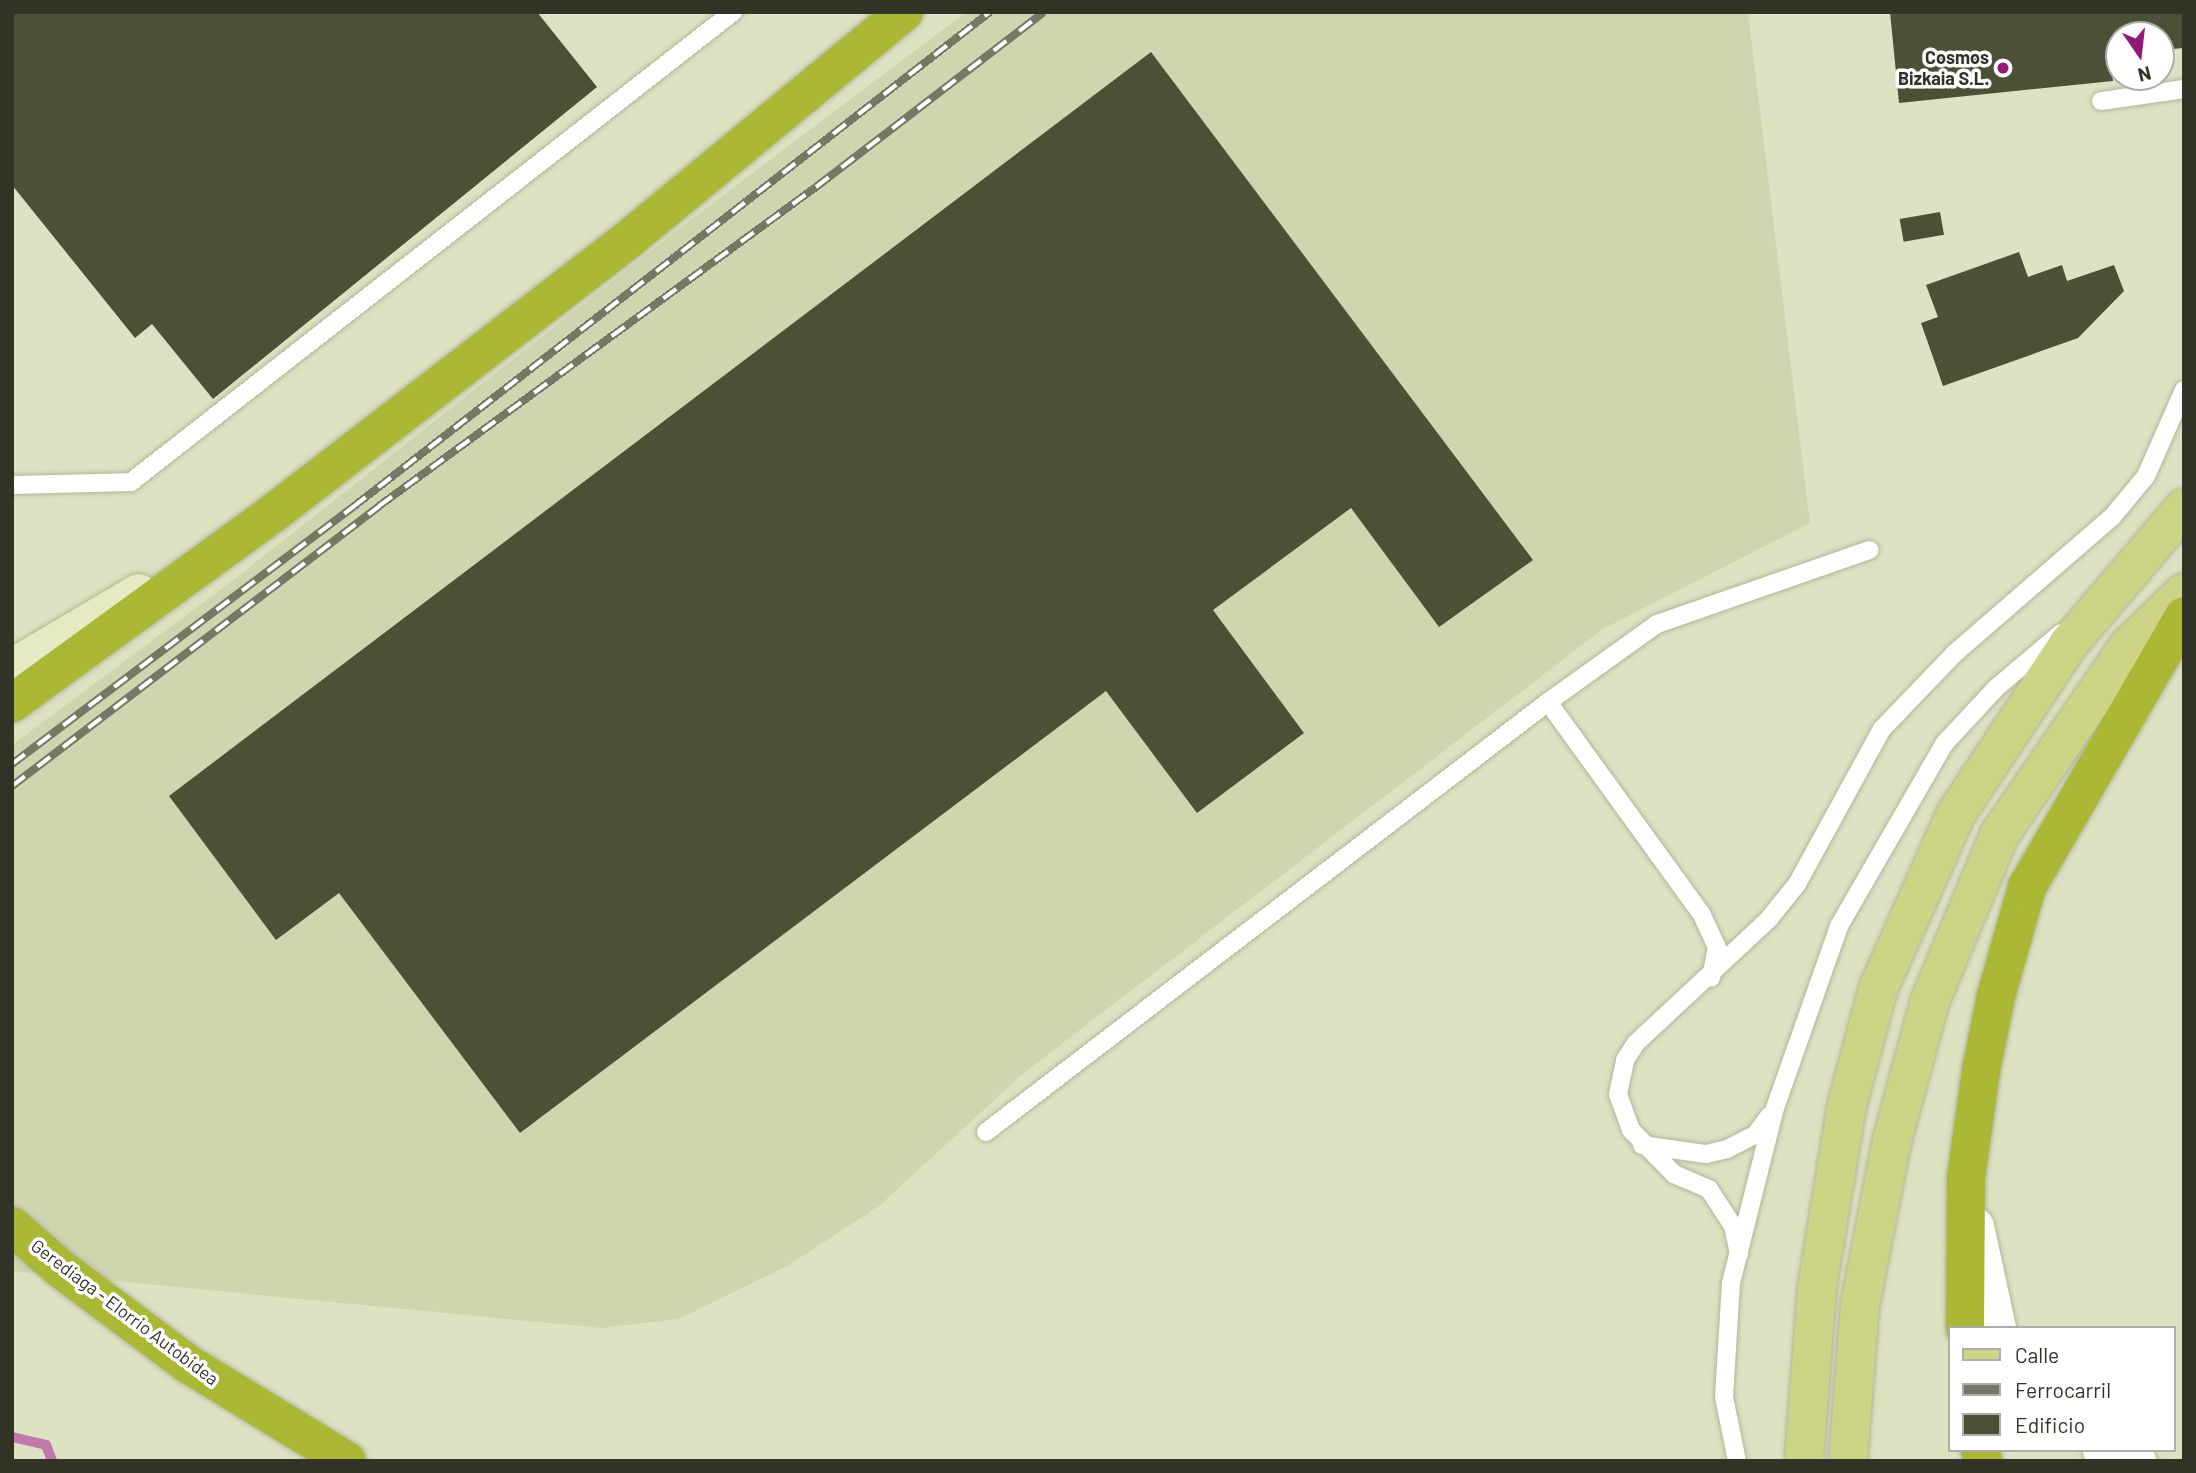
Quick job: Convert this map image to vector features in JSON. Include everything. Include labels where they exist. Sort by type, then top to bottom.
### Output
[{"type":"highway","points":[[12,703],[276,512],[630,238],[904,12]]},
{"type":"highway","points":[[1965,1326],[1966,1178],[1996,996],[2027,887],[2184,616]]},
{"type":"highway","name":"Gerediaga - Elorrio Autobidea","points":[[12,1226],[61,1269],[188,1364],[347,1461]]},
{"type":"main road","points":[[1804,1461],[1816,1289],[1847,1105],[1878,989],[1956,814],[2070,642],[2184,508]]},
{"type":"main road","points":[[1848,1461],[1860,1305],[1892,1140],[1930,1001],[2000,834],[2128,647],[2184,593]]},
{"type":"street","points":[[12,668],[276,512]]},
{"type":"street","points":[[1966,1178],[1997,1326]]},
{"type":"street","points":[[2108,1452],[2137,1461]]},
{"type":"lane","points":[[12,485],[131,482],[733,12]]},
{"type":"lane","points":[[2101,101],[2184,89]]},
{"type":"lane","points":[[1739,1254],[1733,1226],[1710,1189],[1674,1174],[1642,1145],[1623,1112],[1619,1075],[1636,1043],[1710,979],[1797,884],[1882,729],[1955,653],[2112,517],[2146,476],[2184,390]]},
{"type":"lane","points":[[986,1132],[1548,702],[1657,625],[1870,550]]},
{"type":"lane","points":[[1737,1461],[1724,1397],[1731,1283],[1775,1108],[1839,926],[1944,744],[1996,688],[2114,588]]},
{"type":"lane","points":[[1548,702],[1706,922],[1717,947],[1710,979]]},
{"type":"lane","points":[[1642,1145],[1706,1153],[1727,1149],[1756,1134],[1775,1108]]},
{"type":"shaded area","points":[[966,12],[1748,12],[1810,523],[1603,629],[1025,1072],[879,1206],[789,1265],[679,1319],[601,1328],[12,1271],[12,745],[233,580],[680,228]]},
{"type":"building","points":[[12,12],[537,12],[597,87],[213,399],[152,324],[135,338],[12,185]]},
{"type":"building","name":"Cosmos Bizkaia S.L.","points":[[1890,12],[2184,12],[2184,48],[2175,49],[2175,21],[2105,21],[2105,82],[1899,103]]},
{"type":"building","points":[[1151,52],[1533,560],[1439,627],[1351,508],[1213,610],[1304,733],[1197,813],[1106,691],[520,1133],[339,893],[276,940],[169,796]]},
{"type":"building","points":[[1940,212],[1944,235],[1904,242],[1900,219]]},
{"type":"building","points":[[2019,252],[2028,277],[2062,265],[2067,281],[2114,265],[2124,291],[2078,338],[1943,386],[1921,323],[1938,317],[1926,285]]},
{"type":"waterway","points":[[12,1437],[46,1445],[52,1461]]},
{"type":"railway","points":[[12,764],[353,507],[990,12]]},
{"type":"railway","points":[[12,786],[379,506],[816,187],[1044,12]]},
{"type":"place","name":"Cosmos Bizkaia S.L.","points":[[2003,68]]}]
